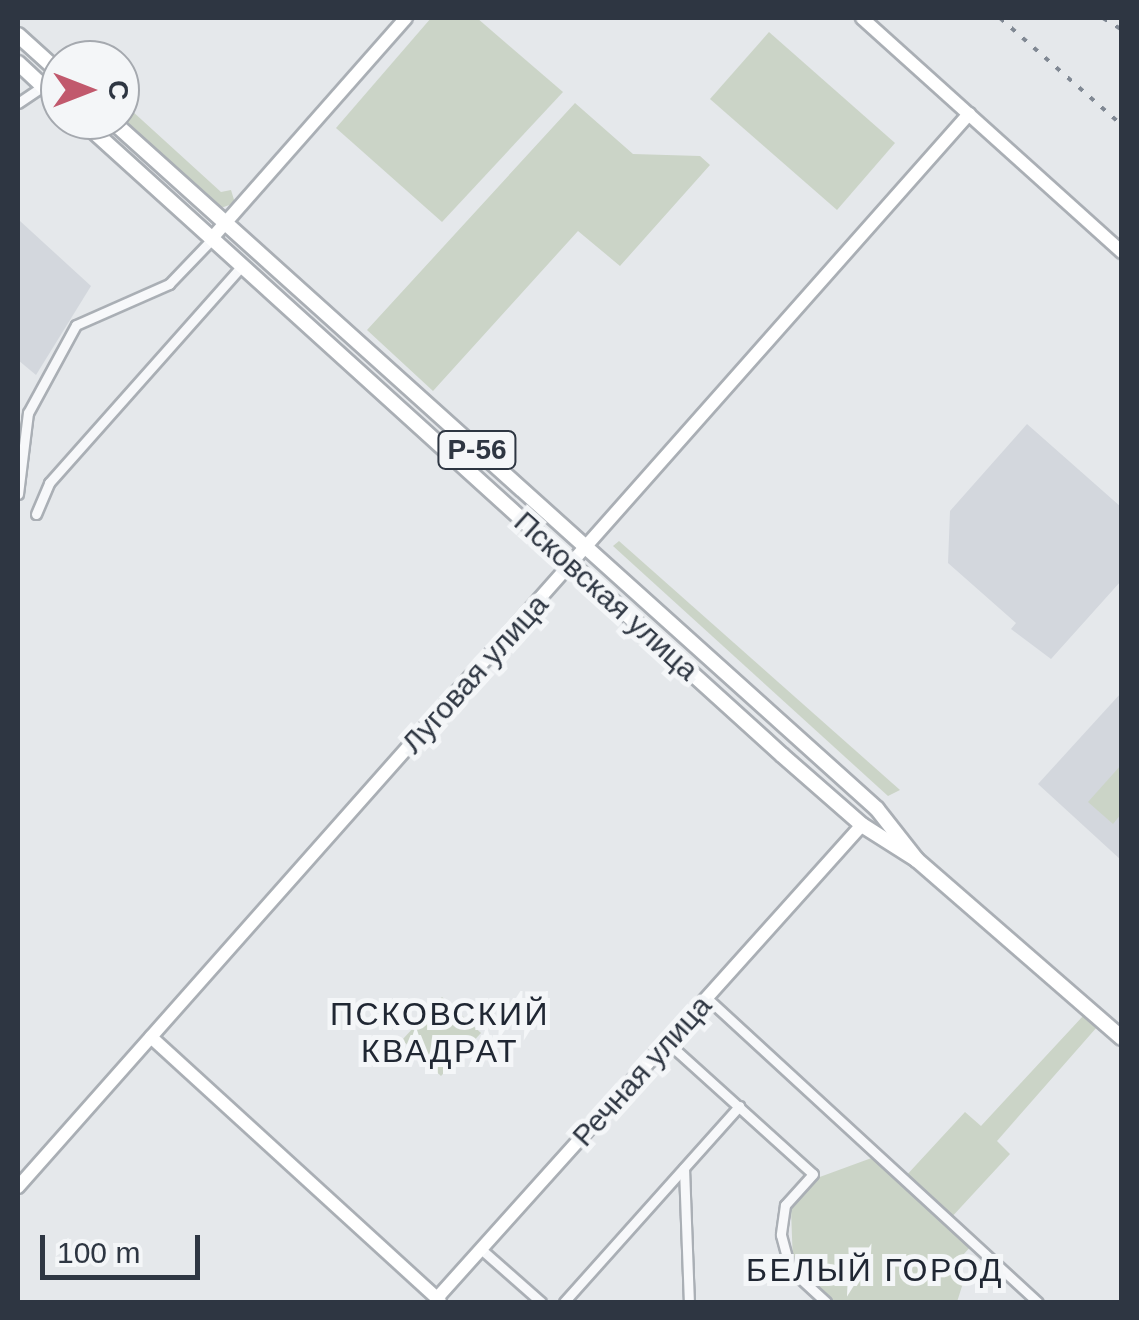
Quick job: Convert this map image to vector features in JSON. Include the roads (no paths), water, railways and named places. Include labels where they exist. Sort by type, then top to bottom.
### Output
[{"type":"main road","points":[[18,35],[40,55]]},
{"type":"main road","points":[[18,63],[40,83]]},
{"type":"main road","name":"Псковская улица","points":[[102,140],[782,755],[862,825],[917,860],[1122,1038]]},
{"type":"main road","name":"Псковская улица","points":[[134,140],[877,809],[917,860]]},
{"type":"main road","points":[[782,755],[785,740],[798,740]]},
{"type":"street","points":[[18,494],[28,413],[76,325],[169,284],[406,18]]},
{"type":"street","points":[[862,18],[1122,252]]},
{"type":"street","points":[[18,103],[40,88]]},
{"type":"street","name":"Луговая улица","points":[[18,1187],[969,114]]},
{"type":"street","points":[[36,514],[49,483],[242,266]]},
{"type":"street","name":"Речная улица","points":[[437,1301],[862,825]]},
{"type":"street","points":[[708,999],[1038,1302]]},
{"type":"street","points":[[151,1036],[437,1301]]},
{"type":"street","points":[[668,1043],[813,1174],[786,1205],[781,1235],[790,1269],[826,1302]]},
{"type":"street","points":[[564,1302],[739,1106]]},
{"type":"street","points":[[684,1168],[689,1302]]},
{"type":"street","points":[[481,1249],[541,1302]]},
{"type":"railway","points":[[1000,18],[1122,125]]},
{"type":"railway","points":[[1103,18],[1122,30]]},
{"type":"district","name":"ПСКОВСКИЙ КВАДРАТ","points":[[440,1034]]},
{"type":"district","name":"БЕЛЫЙ ГОРОД","points":[[875,1270]]}]
